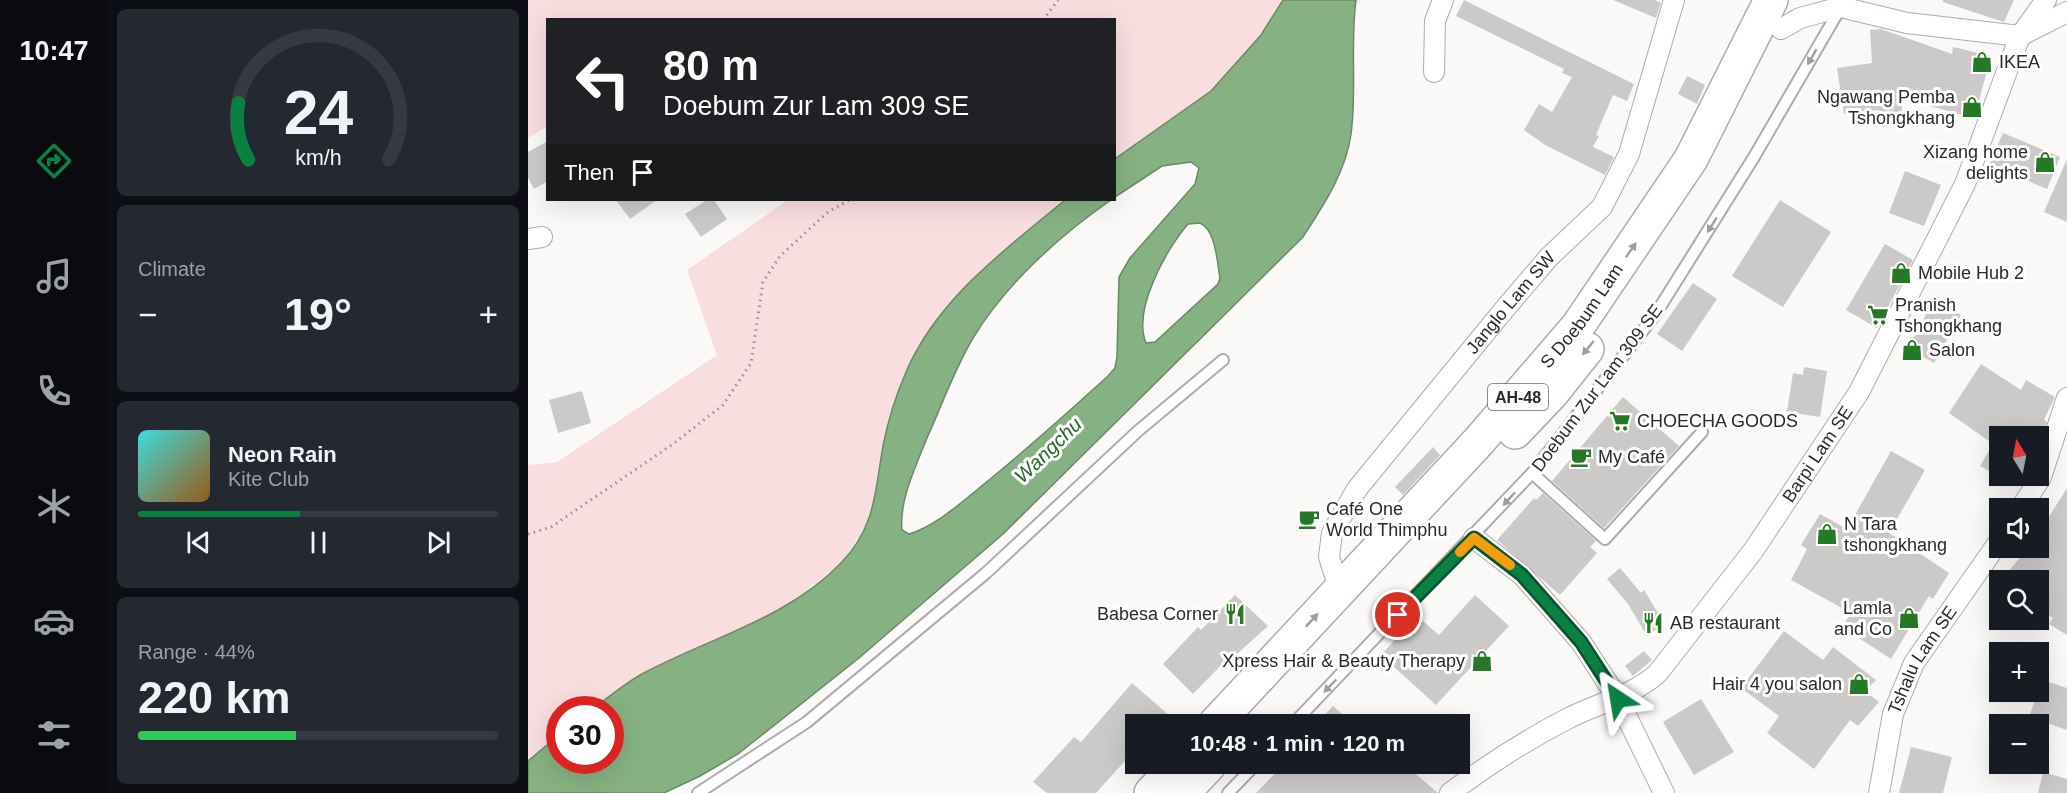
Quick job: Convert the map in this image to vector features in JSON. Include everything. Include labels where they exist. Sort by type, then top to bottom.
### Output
[{"type":"highway","name":"S Doebum Lam","points":[[1224,714],[1479,441],[1578,326],[1691,159],[1782,10]]},
{"type":"highway","name":"S Doebum Lam","points":[[1255,714],[1552,393],[1597,336],[1674,225],[1707,169],[1782,10]]},
{"type":"highway","points":[[1151,793],[1169,774]]},
{"type":"highway","points":[[1183,793],[1201,774]]},
{"type":"street","points":[[1434,72],[1435,21],[1443,0]]},
{"type":"street","name":"Janglo Lam SW","points":[[1340,591],[1329,557],[1332,533],[1358,489],[1549,257],[1602,207],[1629,154],[1674,0]]},
{"type":"street","name":"Barpi Lam SE","points":[[1450,793],[1527,742],[1569,718],[1644,686],[1657,674],[1753,551],[1859,392],[1965,184],[2020,36],[2046,0]]},
{"type":"street","points":[[1782,10],[1800,18],[1840,3],[1907,23],[2020,36],[2067,12]]},
{"type":"street","points":[[2027,498],[2041,477],[2067,398]]},
{"type":"street","points":[[1474,538],[1522,575],[1581,642],[1618,699],[1664,793]]},
{"type":"street","name":"Tshalu Lam SE","points":[[1880,793],[1893,714],[1914,663],[1989,556]]},
{"type":"lane","name":"Doebum Zur Lam 309 SE","points":[[1303,714],[1474,538],[1533,473],[1655,315],[1754,157],[1840,3]]},
{"type":"lane","points":[[698,793],[816,715],[986,573],[1138,431],[1223,360]]},
{"type":"lane","points":[[1533,473],[1605,538],[1702,432]]},
{"type":"lane","points":[[1228,793],[1246,774]]},
{"type":"path","points":[[1044,18],[1058,0]]},
{"type":"path","points":[[528,534],[551,527],[674,444],[723,405],[751,363],[763,282],[780,256],[828,212],[847,201]]},
{"type":"shaded area","points":[[528,0],[1283,0],[1261,35],[1211,91],[1116,158],[1116,18],[546,18],[546,127],[528,138]]},
{"type":"shaded area","points":[[787,201],[1064,201],[964,288],[917,347],[891,416],[876,500],[869,522],[841,563],[785,608],[641,675],[611,696],[546,696],[546,746],[528,761],[528,465],[557,462],[717,355],[687,270]]},
{"type":"water","name":"Wangchu","points":[[1283,0],[1356,0],[1353,117],[1348,148],[1333,188],[1303,237],[1003,534],[859,658],[738,754],[700,776],[664,793],[528,793],[528,761],[546,746],[546,774],[624,774],[624,696],[610,696],[640,675],[771,614],[819,583],[841,563],[853,549],[868,522],[890,417],[902,381],[919,346],[954,298],[997,257],[1064,201],[1110,201],[1053,245],[1017,280],[973,338],[954,375],[913,472],[903,507],[902,530],[909,534],[919,530],[954,509],[1028,448],[1108,376],[1115,368],[1117,357],[1119,277],[1130,258],[1195,184],[1199,168],[1191,162],[1162,166],[1116,196],[1116,158],[1211,91],[1261,35]],"holes":[[[1200,223],[1213,239],[1220,278],[1218,284],[1155,342],[1146,343],[1143,329],[1148,297],[1171,248],[1188,224]]]},
{"type":"building","points":[[1464,0],[1634,84],[1627,101],[1613,95],[1596,135],[1599,136],[1593,147],[1614,157],[1605,175],[1545,145],[1524,130],[1539,104],[1552,112],[1572,77],[1562,73],[1564,69],[1456,16]]},
{"type":"building","points":[[1613,0],[1655,0],[1661,3],[1656,18]]},
{"type":"building","points":[[1943,0],[2014,0],[2004,22],[1943,2]]},
{"type":"building","points":[[1881,29],[1952,54],[1953,47],[1991,56],[1974,119],[1901,97],[1903,126],[1880,127],[1879,110],[1844,114],[1837,68],[1872,63],[1870,30]]},
{"type":"building","points":[[1687,76],[1705,85],[1697,104],[1678,94]]},
{"type":"building","points":[[2003,133],[2060,157],[2047,189],[1989,165]]},
{"type":"building","points":[[546,142],[546,182],[534,189],[528,178],[528,152]]},
{"type":"building","points":[[2067,159],[2067,222],[2044,212]]},
{"type":"building","points":[[1905,171],[1941,185],[1924,226],[1889,213]]},
{"type":"building","points":[[1780,200],[1831,232],[1783,307],[1732,276]]},
{"type":"building","points":[[617,201],[656,201],[630,219]]},
{"type":"building","points":[[705,201],[715,201],[727,219],[701,237],[685,214]]},
{"type":"building","points":[[1885,244],[1913,260],[1877,328],[1846,310]]},
{"type":"building","points":[[1693,283],[1717,299],[1682,351],[1657,334]]},
{"type":"building","points":[[1934,299],[1961,315],[1934,363],[1908,349]]},
{"type":"building","points":[[1981,364],[2021,390],[2026,380],[2055,397],[2044,420],[2047,422],[2046,426],[1989,426],[1989,441],[1949,413]]},
{"type":"building","points":[[1804,367],[1827,371],[1820,417],[1787,412],[1793,373],[1803,375]]},
{"type":"building","points":[[582,391],[591,423],[558,433],[549,400]]},
{"type":"building","points":[[1623,397],[1679,446],[1604,528],[1552,481]]},
{"type":"building","points":[[1433,447],[1440,455],[1403,495],[1395,487]]},
{"type":"building","points":[[1891,451],[1925,470],[1889,533],[1949,573],[1933,599],[1929,596],[1891,659],[1842,627],[1851,613],[1791,580],[1807,549],[1801,545],[1820,514],[1847,529]]},
{"type":"building","points":[[1989,451],[1989,471],[1980,466]]},
{"type":"building","points":[[2067,488],[2067,635],[2049,624],[2053,618],[2049,615],[2049,570],[2009,570],[2020,558],[2049,558],[2049,517]]},
{"type":"building","points":[[1543,493],[1596,541],[1590,547],[1597,553],[1560,595],[1497,540],[1534,498],[1536,500]]},
{"type":"building","points":[[1620,568],[1641,593],[1644,590],[1664,623],[1647,636],[1628,604],[1607,579]]},
{"type":"building","points":[[1235,595],[1268,626],[1237,654],[1235,651],[1193,694],[1163,664],[1198,627],[1201,630]]},
{"type":"building","points":[[1475,595],[1509,626],[1436,705],[1381,655],[1417,616],[1439,635]]},
{"type":"building","points":[[1784,631],[1823,660],[1833,647],[1876,680],[1865,691],[1879,702],[1858,726],[1850,720],[1814,769],[1767,733],[1779,716],[1741,688]]},
{"type":"building","points":[[1644,651],[1652,660],[1633,676],[1625,666]]},
{"type":"building","points":[[2049,682],[2067,688],[2067,730],[2049,724],[2049,714],[2030,714],[2034,702],[2049,702]]},
{"type":"building","points":[[1132,683],[1168,714],[1125,714],[1125,763],[1096,793],[1047,793],[1033,782],[1074,737],[1081,742]]},
{"type":"building","points":[[1701,699],[1734,752],[1694,775],[1663,722]]},
{"type":"building","points":[[1333,706],[1342,714],[1325,714]]},
{"type":"building","points":[[1911,747],[1952,757],[1943,793],[1899,793]]},
{"type":"building","points":[[1274,774],[1416,774],[1438,793],[1256,793]]},
{"type":"building","points":[[2043,774],[2067,779],[2067,793],[2038,793]]},
{"type":"slow traffic","points":[[1460,552],[1474,538],[1510,565]]},
{"type":"place","name":"IKEA","points":[[1982,62]]},
{"type":"place","name":"Ngawang Pemba Tshongkhang","points":[[1972,107]]},
{"type":"place","name":"Xizang home delights","points":[[2045,162]]},
{"type":"place","name":"Mobile Hub 2","points":[[1901,273]]},
{"type":"place","name":"Pranish Tshongkhang","points":[[1878,315]]},
{"type":"place","name":"Salon","points":[[1912,350]]},
{"type":"place","name":"CHOECHA GOODS","points":[[1620,421]]},
{"type":"place","name":"My Café","points":[[1581,457]]},
{"type":"place","name":"Café One World Thimphu","points":[[1309,519]]},
{"type":"place","name":"N Tara tshongkhang","points":[[1827,534]]},
{"type":"place","name":"Babesa Corner","points":[[1235,614]]},
{"type":"place","name":"Lamla and Co","points":[[1909,618]]},
{"type":"place","name":"AB restaurant","points":[[1653,623]]},
{"type":"place","name":"Xpress Hair & Beauty Therapy","points":[[1482,661]]},
{"type":"place","name":"Hair 4 you salon","points":[[1859,684]]},
{"type":"route","points":[[1398,615],[1474,538],[1522,575],[1581,642],[1618,699]]}]
